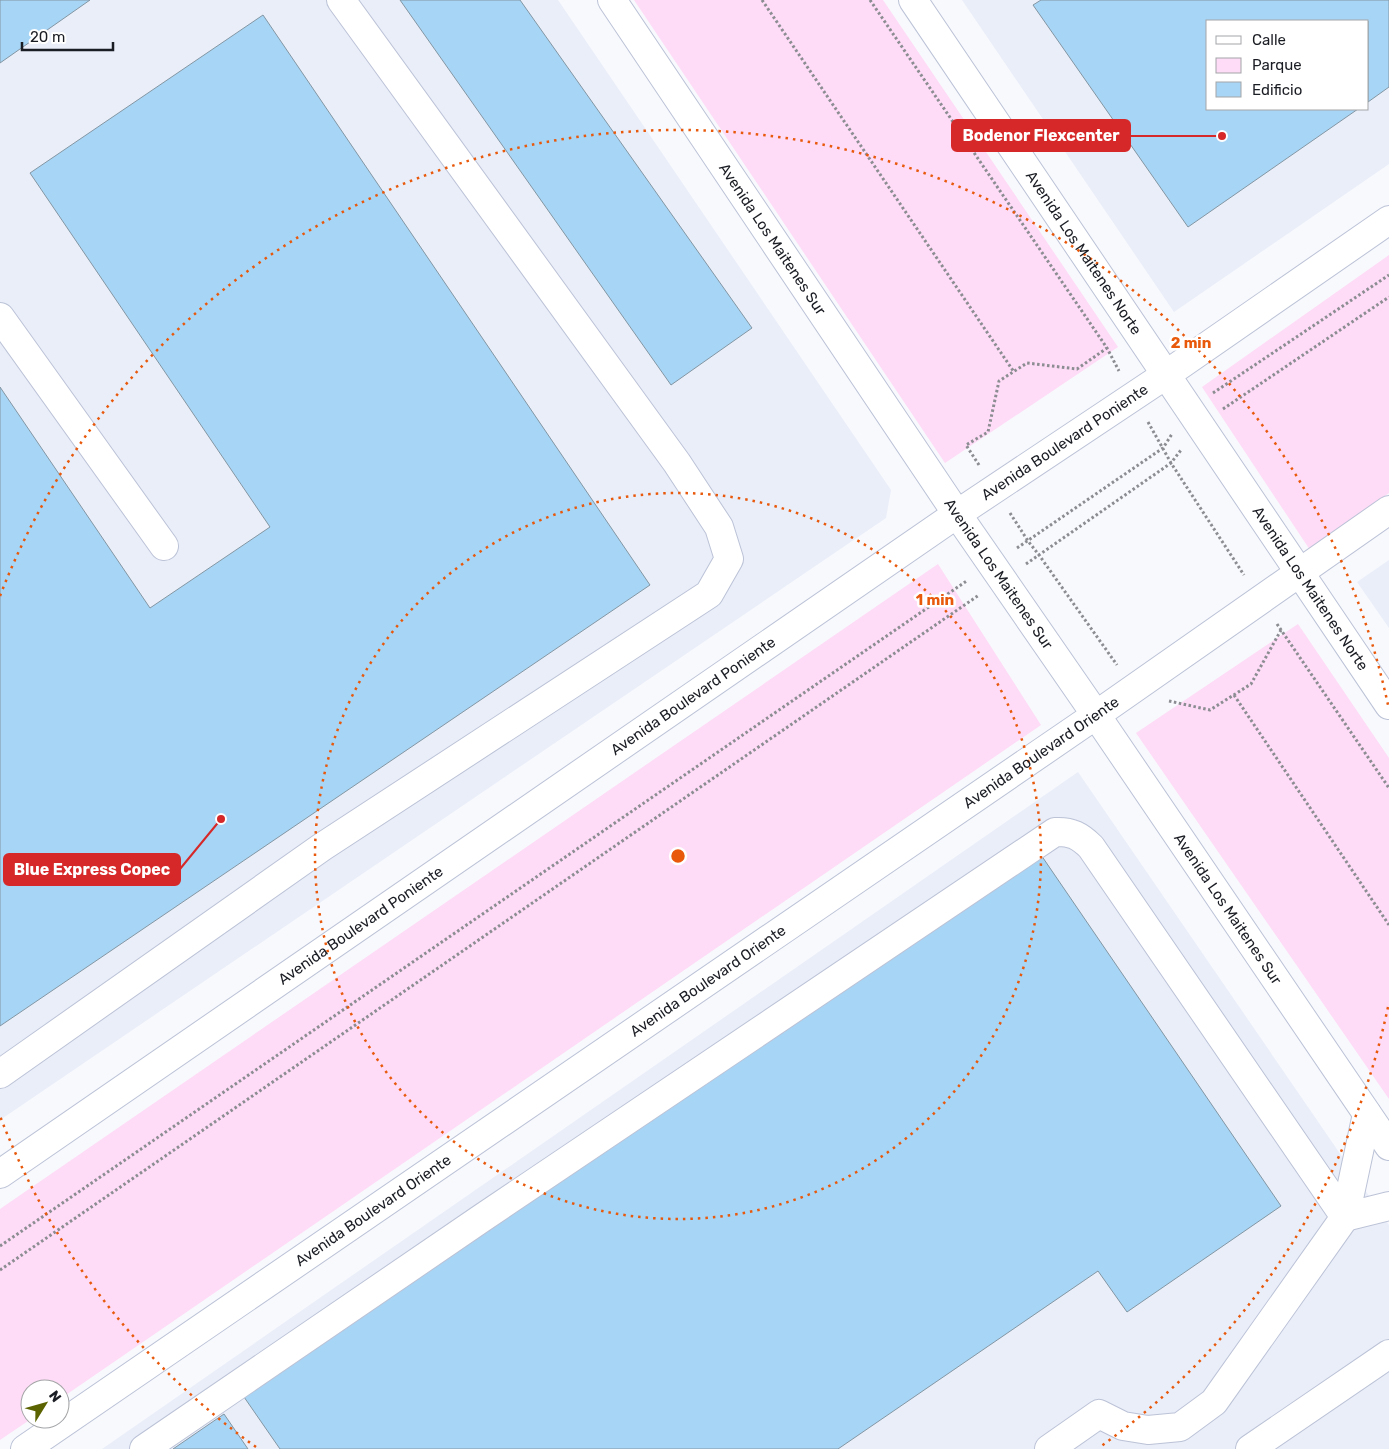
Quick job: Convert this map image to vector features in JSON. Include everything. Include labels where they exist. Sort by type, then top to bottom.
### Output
[{"type":"street","points":[[0,1074],[322,847],[709,594],[729,558],[719,527],[677,463],[341,0]]},
{"type":"street","name":"Avenida Los Maitenes Sur","points":[[612,0],[957,514],[1096,714],[1389,1146]]},
{"type":"street","name":"Avenida Los Maitenes Norte","points":[[913,0],[1389,705]]},
{"type":"street","name":"Avenida Boulevard Poniente","points":[[0,1174],[957,514],[1167,374],[1389,220]]},
{"type":"street","points":[[0,318],[164,546]]},
{"type":"street","name":"Avenida Boulevard Oriente","points":[[26,1449],[1133,689],[1389,510]]},
{"type":"street","points":[[144,1449],[482,1218],[1055,832],[1074,833],[1091,847],[1345,1217]]},
{"type":"street","points":[[1049,1449],[1099,1414],[1124,1426],[1148,1430],[1180,1426],[1214,1402],[1345,1217],[1367,1114]]},
{"type":"street","points":[[1345,1217],[1389,1206]]},
{"type":"street","points":[[1250,1449],[1389,1354]]},
{"type":"path","points":[[762,0],[1014,372]]},
{"type":"path","points":[[0,1270],[998,572],[1028,541],[1163,448],[1195,417],[1389,275]]},
{"type":"path","points":[[0,1246],[998,572],[1039,555],[1171,463],[1195,417],[1389,297]]},
{"type":"path","points":[[1107,348],[1078,369],[1027,363],[999,381],[988,432],[966,445],[1028,541],[1133,689],[1166,700],[1210,710],[1251,684],[1281,630]]},
{"type":"path","points":[[1234,695],[1389,925]]},
{"type":"shaded area","points":[[0,0],[558,0],[891,490],[886,518],[0,1120]]},
{"type":"shaded area","points":[[962,0],[1389,0],[1389,164],[1174,312]]},
{"type":"shaded area","points":[[1389,560],[1389,628],[1357,582]]},
{"type":"shaded area","points":[[1078,772],[1389,1225],[1389,1449],[102,1449]]},
{"type":"green space","points":[[634,0],[883,0],[1118,347],[945,463]]},
{"type":"green space","points":[[1389,255],[1389,493],[1310,550],[1202,387]]},
{"type":"green space","points":[[938,564],[1041,725],[70,1392],[70,1379],[20,1379],[20,1426],[0,1440],[0,1209]]},
{"type":"green space","points":[[1298,624],[1389,758],[1389,1099],[1136,733]]},
{"type":"building","points":[[0,0],[90,0],[0,63]]},
{"type":"building","points":[[400,0],[520,0],[752,328],[671,385]]},
{"type":"building","points":[[1041,0],[1389,0],[1389,87],[1369,101],[1369,20],[1206,20],[1206,110],[1357,110],[1188,227],[1033,5]]},
{"type":"building","points":[[263,15],[650,585],[0,1026],[0,387],[150,608],[270,527],[30,173]]},
{"type":"building","points":[[1039,852],[1281,1206],[1127,1312],[1098,1271],[838,1449],[280,1449],[244,1397]]},
{"type":"building","points":[[224,1414],[248,1449],[173,1449]]},
{"type":"place","name":"Bodenor Flexcenter","points":[[1222,136]]},
{"type":"place","name":"Blue Express Copec","points":[[221,819]]}]
